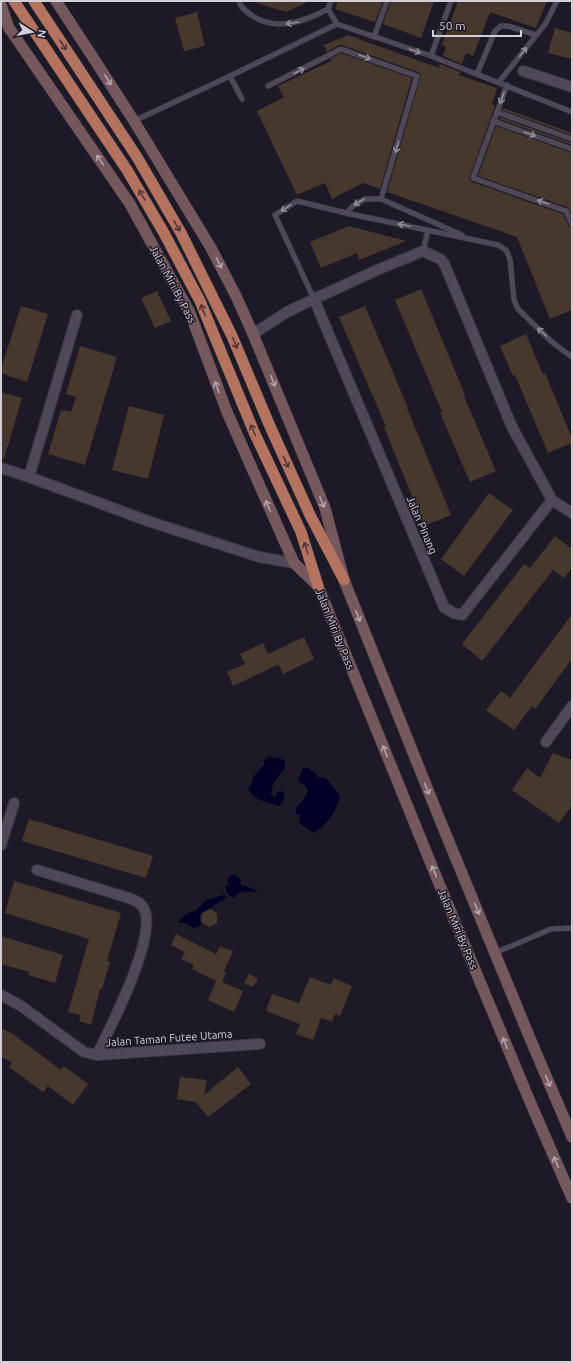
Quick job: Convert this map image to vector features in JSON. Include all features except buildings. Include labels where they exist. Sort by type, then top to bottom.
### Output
[{"type":"highway","points":[[14,1],[127,170],[168,240],[200,301],[254,432],[301,532],[318,586]]},
{"type":"highway","points":[[34,1],[137,157],[181,233],[232,336],[269,424],[310,515],[344,580]]},
{"type":"main road","points":[[56,1],[134,121],[211,248],[236,296],[325,508],[344,580],[440,820],[572,1138]]},
{"type":"main road","name":"Jalan Miri By Pass","points":[[1,5],[9,28],[130,204],[190,313],[227,412],[294,563],[318,586],[447,903],[572,1198]]},
{"type":"main road","points":[[1,18],[9,28]]},
{"type":"street","points":[[522,71],[572,87]]},
{"type":"street","points":[[253,334],[287,312],[314,298],[423,251],[440,259],[444,263],[512,427],[552,500],[572,513]]},
{"type":"street","name":"Jalan Pinang","points":[[314,298],[444,607],[453,614],[462,615],[552,500]]},
{"type":"street","points":[[29,477],[77,315]]},
{"type":"street","points":[[1,468],[258,557],[294,563]]},
{"type":"street","points":[[546,742],[572,706]]},
{"type":"street","points":[[1,845],[14,804]]},
{"type":"street","points":[[37,870],[128,898],[140,903],[144,910],[147,920],[145,940],[124,999],[96,1056]]},
{"type":"street","name":"Jalan Taman Futee Utama","points":[[1,995],[21,1006],[84,1052],[96,1056],[260,1044]]},
{"type":"lane","points":[[239,1],[246,11],[257,19],[276,25],[296,23],[311,18],[328,9],[331,1]]},
{"type":"lane","points":[[374,37],[387,1]]},
{"type":"lane","points":[[431,56],[451,1]]},
{"type":"lane","points":[[499,82],[546,23],[557,1]]},
{"type":"lane","points":[[328,9],[337,24],[431,56],[572,112]]},
{"type":"lane","points":[[134,121],[337,24]]},
{"type":"lane","points":[[477,74],[495,31],[501,26],[508,26],[536,35]]},
{"type":"lane","points":[[268,86],[341,49],[417,76],[381,199]]},
{"type":"lane","points":[[230,76],[242,99]]},
{"type":"lane","points":[[507,85],[473,178],[566,211],[572,224]]},
{"type":"lane","points":[[497,112],[572,139]]},
{"type":"lane","points":[[493,121],[572,149]]},
{"type":"lane","points":[[346,213],[353,206],[365,199],[381,199],[472,240]]},
{"type":"lane","points":[[314,298],[275,215],[296,201],[498,245],[506,250],[510,259],[514,300],[518,309],[552,342],[572,357]]},
{"type":"lane","points":[[423,251],[428,230]]},
{"type":"lane","points":[[495,953],[551,929],[572,928]]},
{"type":"water","points":[[269,757],[279,758],[285,761],[285,768],[273,784],[271,794],[276,796],[278,791],[284,792],[284,800],[279,806],[257,798],[250,793],[248,789],[252,784],[252,779],[264,765],[264,760]]},
{"type":"water","points":[[303,768],[308,768],[318,777],[326,778],[340,796],[339,802],[331,817],[314,833],[299,823],[300,815],[296,814],[297,807],[302,802],[308,791],[306,786],[298,781]]},
{"type":"water","points":[[232,875],[235,875],[241,880],[240,883],[258,892],[242,892],[237,894],[235,897],[229,896],[226,886],[229,885],[227,881]]},
{"type":"water","points":[[224,895],[227,896],[200,914],[201,925],[194,928],[185,923],[179,923],[180,919],[188,913],[195,911],[206,900]]}]
